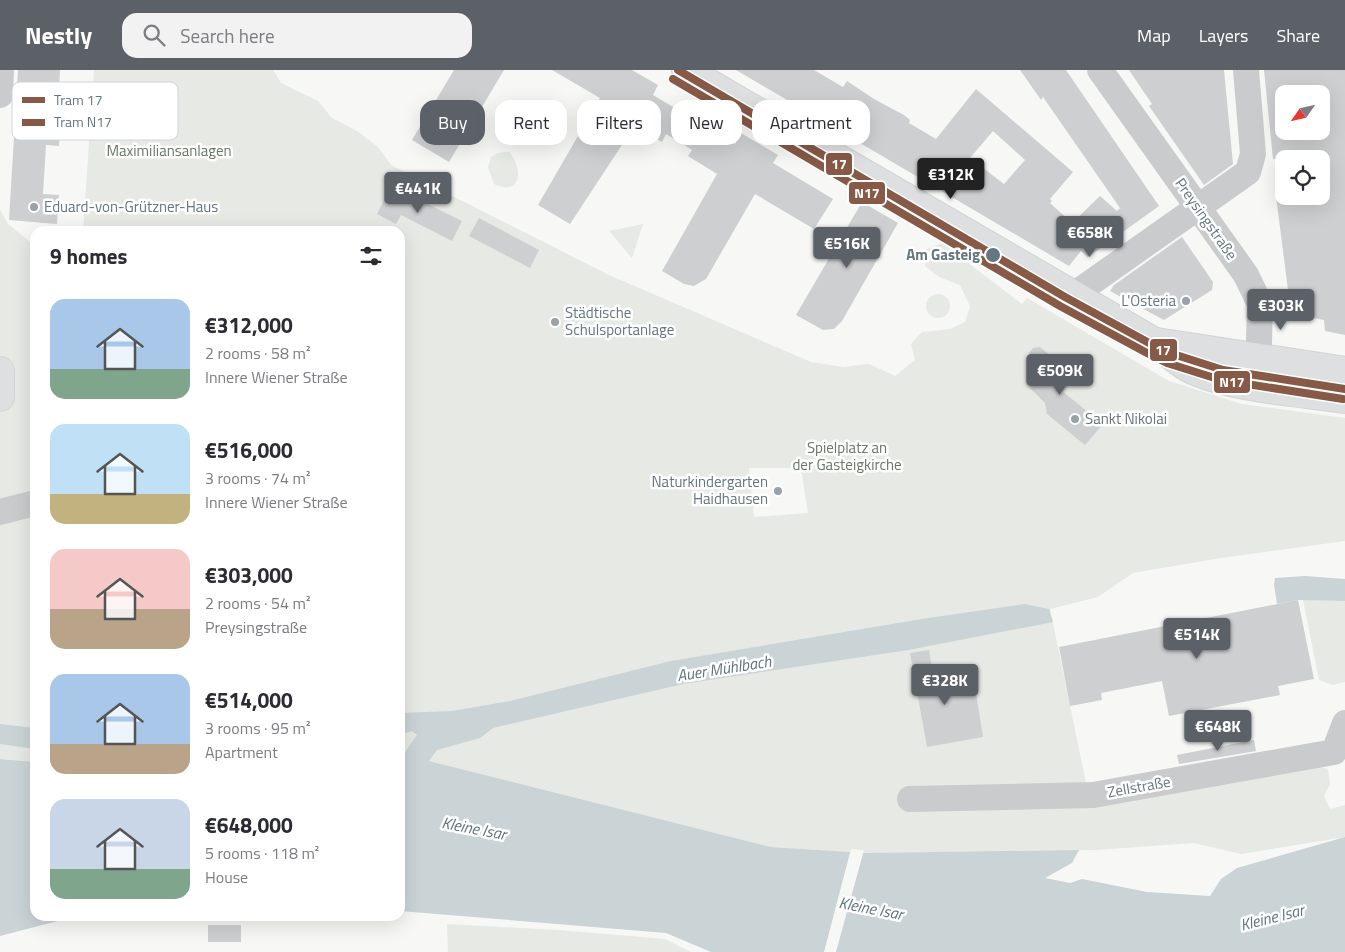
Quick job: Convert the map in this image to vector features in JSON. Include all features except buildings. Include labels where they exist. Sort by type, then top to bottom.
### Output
[{"type":"main road","points":[[686,70],[1153,342],[1188,367],[1222,379],[1257,386],[1345,398]]},
{"type":"main road","points":[[1153,342],[1345,370]]},
{"type":"main road","points":[[0,371],[0,396]]},
{"type":"street","points":[[0,95],[1,70]]},
{"type":"street","name":"Preysingstraße","points":[[1100,70],[1246,275],[1260,304],[1257,386]]},
{"type":"street","points":[[1072,296],[1248,172],[1253,154],[1246,70]]},
{"type":"street","points":[[0,512],[30,504]]},
{"type":"street","name":"Zellstraße","points":[[910,799],[1093,796],[1334,752],[1345,723]]},
{"type":"green space","points":[[94,70],[273,70],[281,83],[318,101],[332,118],[357,131],[378,147],[391,165],[609,275],[811,362],[843,367],[869,364],[895,376],[915,360],[911,344],[922,332],[950,329],[965,322],[970,306],[960,285],[939,277],[925,266],[925,250],[942,243],[1022,304],[1027,298],[1169,381],[1242,404],[1345,418],[1345,541],[1221,558],[1133,573],[1098,597],[1050,609],[1087,788],[1309,764],[1328,769],[1330,784],[1324,796],[1330,809],[1345,805],[1345,837],[1241,854],[1194,843],[1096,850],[865,853],[771,847],[433,762],[405,761],[405,226],[83,226],[89,140],[178,140],[178,82],[93,82]],"holes":[[[749,468],[801,468],[808,513],[754,517]]]},
{"type":"green space","points":[[509,152],[517,166],[517,179],[515,184],[510,187],[503,187],[494,184],[488,167],[491,157],[498,153]]},
{"type":"green space","points":[[0,210],[8,224],[30,242],[30,762],[0,759]]},
{"type":"green space","points":[[643,224],[632,258],[609,231]]},
{"type":"green space","points":[[938,294],[943,295],[949,301],[949,311],[943,317],[938,318],[933,317],[927,311],[926,306],[927,301],[933,295]]},
{"type":"green space","points":[[1303,600],[1345,601],[1345,682],[1333,685],[1319,680]]},
{"type":"green space","points":[[447,924],[558,930],[665,939],[691,952],[448,952]]},
{"type":"water","points":[[1305,576],[1345,579],[1345,601],[1298,600],[1277,604],[1274,585],[1275,578]]},
{"type":"water","points":[[1025,604],[1049,609],[1053,622],[908,650],[683,684],[493,728],[480,738],[437,750],[429,761],[771,847],[865,853],[1079,850],[1072,863],[1045,878],[1070,883],[1082,879],[1147,892],[1210,896],[1221,879],[1237,868],[1345,837],[1345,952],[711,952],[666,933],[405,911],[405,752],[417,735],[412,731],[405,733],[405,713],[452,711],[510,701],[671,661],[922,619]]},
{"type":"water","points":[[0,724],[30,727],[30,748],[0,744]]},
{"type":"water","points":[[0,759],[30,762],[30,921],[58,921],[0,936]]},
{"type":"pier","points":[[851,849],[864,850],[836,952],[824,952]]},
{"type":"tram line","name":"17","points":[[678,70],[1065,297],[1151,344],[1170,353],[1223,370],[1345,389]]},
{"type":"tram line","name":"N17","points":[[673,79],[1060,306],[1167,363],[1221,380],[1343,399]]},
{"type":"place","name":"Eduard-von-Grützner-Haus","points":[[34,207]]},
{"type":"place","name":"Am Gasteig","points":[[993,255]]},
{"type":"place","name":"L'Osteria","points":[[1186,301]]},
{"type":"place","name":"Städtische Schulsportanlage","points":[[555,322]]},
{"type":"place","name":"Sankt Nikolai","points":[[1075,419]]},
{"type":"place","name":"Naturkindergarten Haidhausen","points":[[778,491]]},
{"type":"park label","name":"Maximiliansanlagen","points":[[169,151]]},
{"type":"park label","name":"Spielplatz an der Gasteigkirche","points":[[847,456]]},
{"type":"water label","name":"Auer Mühlbach","points":[[724,668]]},
{"type":"water label","name":"Kleine Isar","points":[[474,828]]},
{"type":"water label","name":"Kleine Isar","points":[[871,908]]},
{"type":"water label","name":"Kleine Isar","points":[[1272,917]]}]
